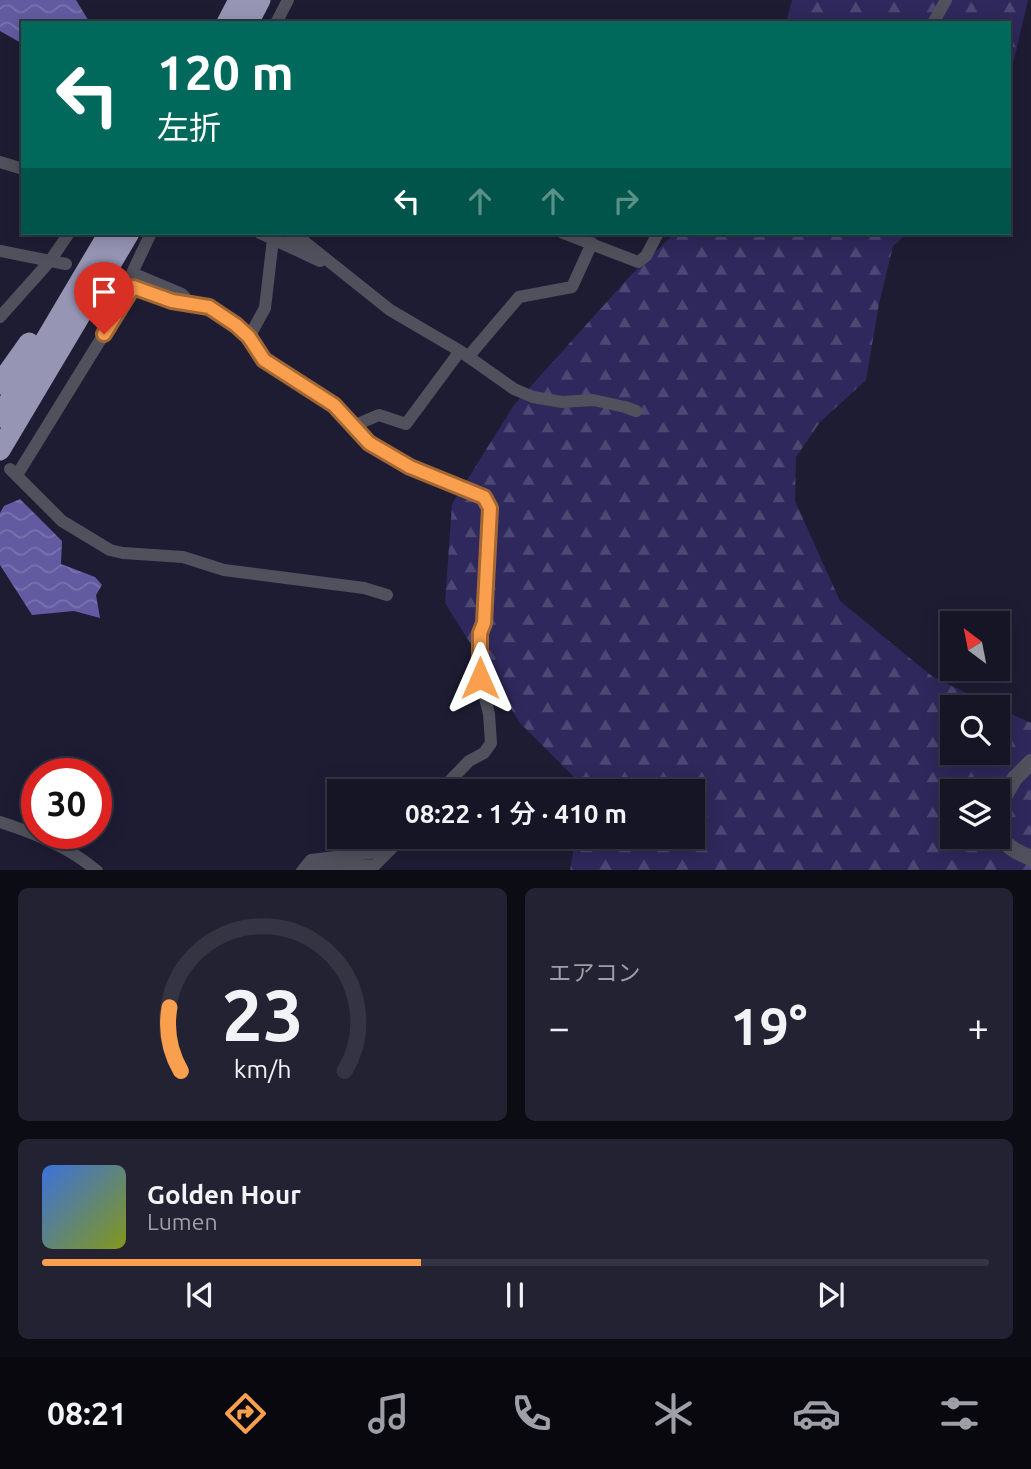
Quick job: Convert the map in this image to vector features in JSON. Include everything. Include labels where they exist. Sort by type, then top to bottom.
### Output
[{"type":"highway","points":[[228,21],[239,0]]},
{"type":"highway","points":[[249,21],[260,0]]},
{"type":"highway","points":[[0,384],[26,348],[96,235]]},
{"type":"highway","points":[[0,417],[108,235]]},
{"type":"highway","points":[[9,465],[128,235]]},
{"type":"street","points":[[277,21],[288,0]]},
{"type":"street","points":[[934,21],[946,0]]},
{"type":"street","points":[[0,162],[21,168]]},
{"type":"street","points":[[0,317],[50,261],[68,235]]},
{"type":"street","points":[[150,235],[132,273],[181,294],[190,303]]},
{"type":"street","points":[[264,235],[333,266]]},
{"type":"street","points":[[303,235],[333,266],[390,310],[464,354],[514,389],[533,397],[562,402],[593,400],[636,411]]},
{"type":"street","points":[[569,235],[638,262],[646,256],[657,235]]},
{"type":"street","points":[[249,337],[265,307],[273,239]]},
{"type":"street","points":[[353,426],[379,415],[406,424],[464,354],[519,297],[572,287],[592,243]]},
{"type":"street","points":[[0,251],[66,264]]},
{"type":"street","points":[[118,284],[172,301],[209,307],[249,337],[264,360],[334,405],[369,443],[410,467],[484,497],[490,508],[484,623],[480,633],[480,678],[493,737],[484,753],[468,761],[451,779]]},
{"type":"street","points":[[133,287],[9,465],[62,522],[110,550],[183,557],[224,570],[364,587],[387,595]]},
{"type":"street","points":[[1010,787],[1031,762]]},
{"type":"street","points":[[0,822],[79,855],[97,870]]},
{"type":"street","points":[[1010,848],[1031,858]]},
{"type":"street","points":[[302,870],[311,860],[370,853],[376,849]]},
{"type":"street","points":[[311,870],[376,865],[391,849]]},
{"type":"green space","points":[[792,0],[1028,0],[1011,73],[1011,21],[787,21]]},
{"type":"green space","points":[[673,235],[906,235],[893,246],[879,304],[866,380],[820,422],[796,457],[795,501],[840,601],[933,677],[971,695],[940,695],[940,765],[1010,765],[1010,713],[1031,723],[1031,870],[570,870],[574,849],[705,849],[705,779],[576,779],[520,723],[445,603],[452,504],[514,405],[631,275]]},
{"type":"water","points":[[0,0],[76,0],[89,21],[21,21],[21,43],[0,31]]},
{"type":"water","points":[[20,499],[62,541],[61,564],[95,577],[102,585],[96,595],[100,618],[74,611],[32,615],[0,565],[0,513],[4,506]]},
{"type":"route","points":[[104,334],[133,287],[172,301],[209,307],[249,337],[264,360],[334,405],[369,443],[410,467],[484,497],[490,508],[484,623],[480,633],[480,678]]}]
